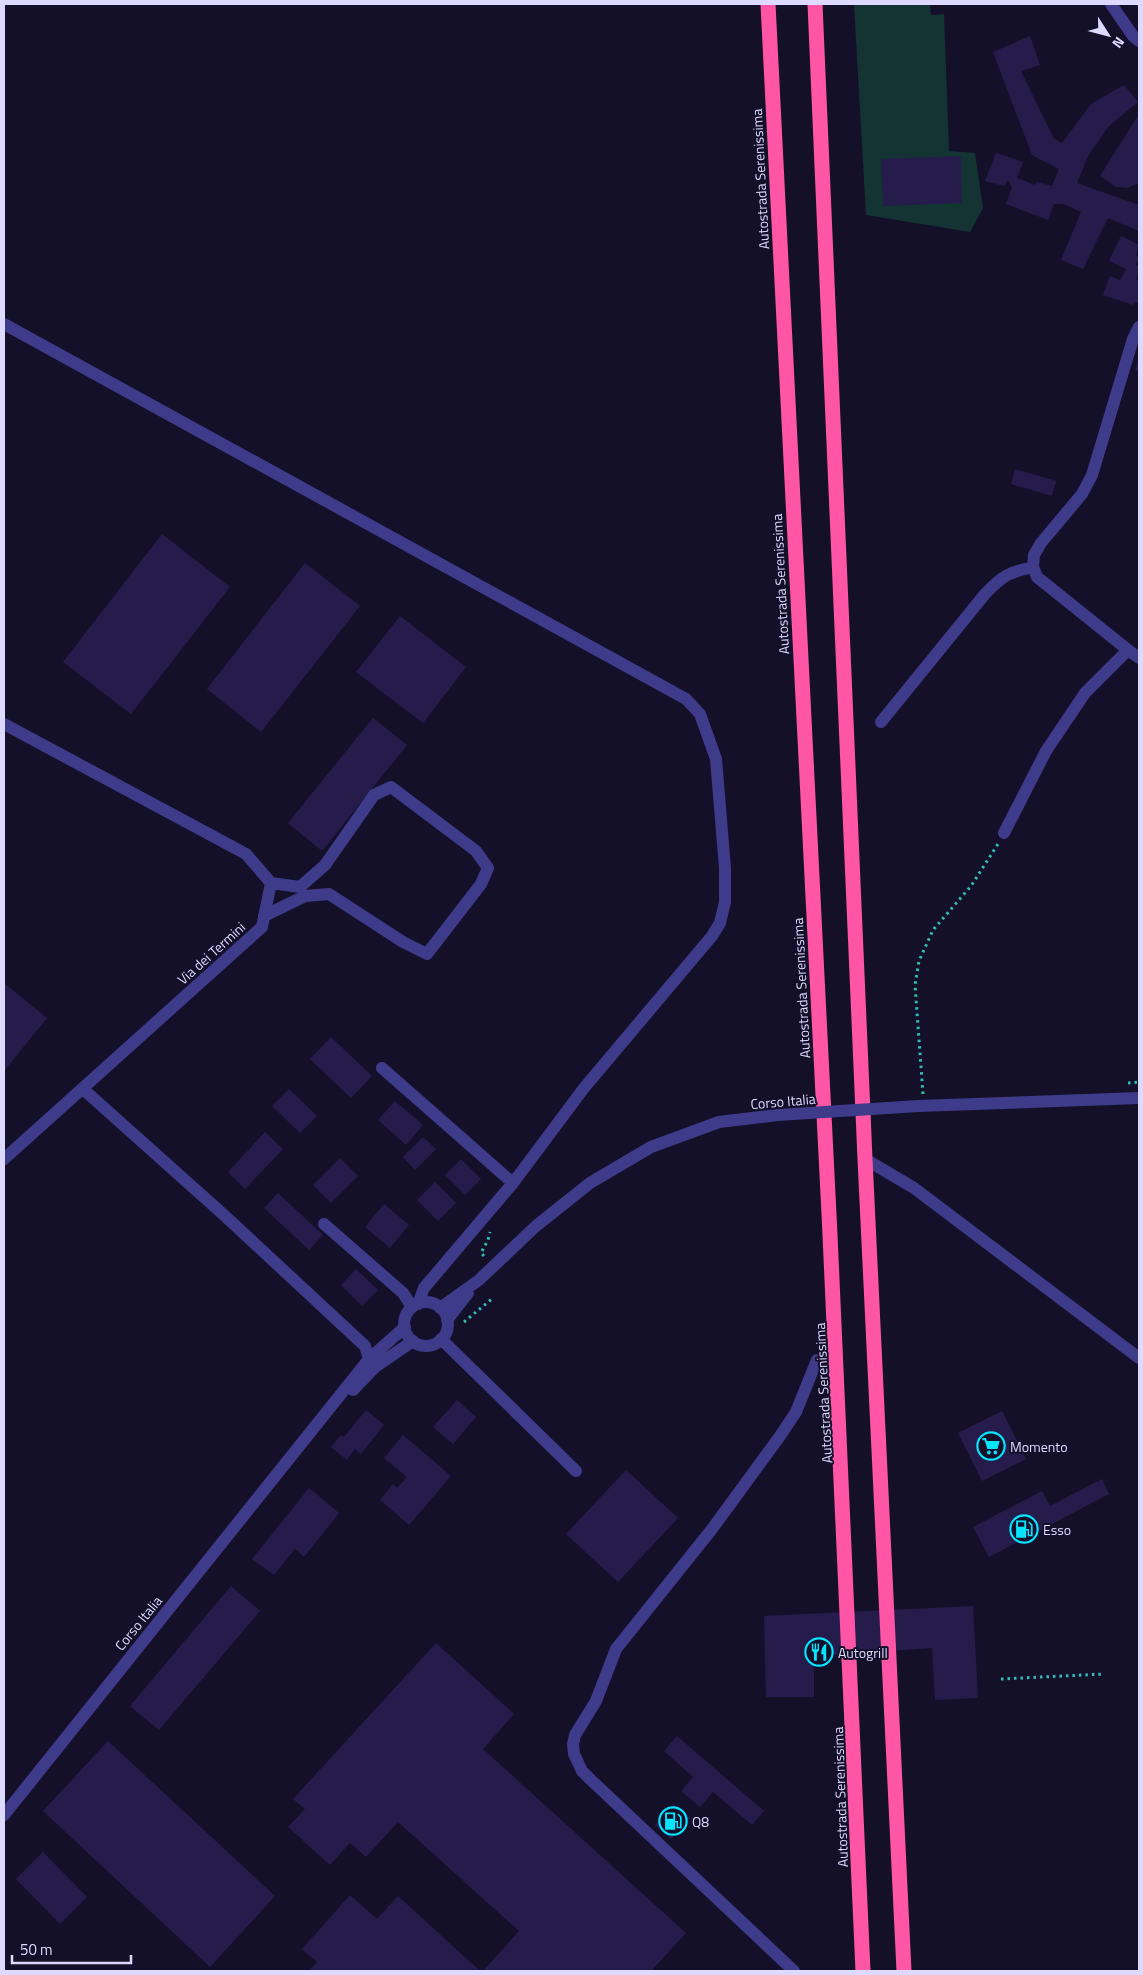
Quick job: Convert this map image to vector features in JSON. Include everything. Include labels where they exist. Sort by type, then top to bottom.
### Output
[{"type":"highway","name":"Autostrada Serenissima","points":[[768,4],[813,918],[829,1178],[863,1971]]},
{"type":"highway","points":[[815,4],[904,1971]]},
{"type":"street","points":[[1111,4],[1136,39]]},
{"type":"street","name":"Corso Italia","points":[[4,324],[686,699],[700,714],[716,759],[725,868],[725,902],[720,923],[712,936],[584,1088],[513,1183],[424,1288],[405,1320],[404,1327],[296,1450],[4,1815]]},
{"type":"street","points":[[1139,328],[1133,339],[1092,475],[1082,494],[1041,543],[1034,556],[1034,567],[1037,577],[1139,658]]},
{"type":"street","points":[[881,722],[990,588],[1002,577],[1013,571],[1034,567]]},
{"type":"street","points":[[1004,833],[1046,751],[1084,692],[1128,650]]},
{"type":"street","points":[[4,724],[246,854],[271,883],[300,887],[325,865],[374,795],[391,787],[476,851],[488,868],[481,884],[427,954],[403,942],[329,894],[305,896],[264,916]]},
{"type":"street","name":"Via dei Termini","points":[[4,1160],[262,927],[271,883]]},
{"type":"street","points":[[382,1068],[513,1183]]},
{"type":"street","points":[[82,1089],[225,1216],[365,1346],[372,1363]]},
{"type":"street","name":"Corso Italia","points":[[440,1308],[479,1280],[536,1226],[590,1183],[651,1147],[719,1122],[778,1115],[918,1106],[1139,1098]]},
{"type":"street","points":[[866,1159],[914,1188],[1139,1358]]},
{"type":"street","points":[[324,1224],[403,1293],[415,1306],[430,1303],[440,1308],[447,1320]]},
{"type":"street","name":"Corso Italia","points":[[443,1341],[448,1326],[447,1320],[479,1280]]},
{"type":"street","points":[[404,1327],[413,1342],[431,1345],[443,1341],[576,1471]]},
{"type":"street","name":"Corso Italia","points":[[372,1363],[413,1342]]},
{"type":"street","points":[[794,1971],[582,1771],[574,1754],[573,1744],[575,1735],[596,1701],[616,1650],[712,1529],[780,1436],[796,1412],[816,1360]]},
{"type":"path","points":[[923,1094],[915,985],[919,961],[933,930],[971,886],[1004,833]]},
{"type":"path","points":[[479,1261],[484,1256]]},
{"type":"path","points":[[443,1341],[493,1298]]},
{"type":"path","points":[[1002,1679],[1104,1674]]},
{"type":"green space","points":[[854,4],[930,4],[931,15],[944,14],[949,151],[975,153],[983,208],[970,232],[866,215]]},
{"type":"building","points":[[1030,36],[1040,65],[1021,71],[1054,139],[1062,143],[1091,104],[1124,85],[1138,102],[1109,126],[1088,156],[1077,183],[1139,205],[1139,231],[1108,218],[1083,269],[1061,260],[1081,212],[1064,204],[1054,204],[1048,220],[1006,204],[1012,187],[1008,180],[1004,186],[985,181],[996,153],[1023,162],[1017,178],[1035,185],[1037,182],[1052,186],[1059,169],[1032,155],[993,52]]},
{"type":"building","points":[[1139,114],[1139,183],[1127,188],[1116,187],[1100,176]]},
{"type":"building","points":[[961,156],[962,203],[883,206],[881,159]]},
{"type":"building","points":[[1121,236],[1139,245],[1136,255],[1139,257],[1136,265],[1139,266],[1139,271],[1136,279],[1139,280],[1139,303],[1135,302],[1133,305],[1103,295],[1110,276],[1120,280],[1126,269],[1109,261]]},
{"type":"building","points":[[1139,359],[1139,371],[1135,370]]},
{"type":"building","points":[[1015,469],[1056,481],[1052,496],[1011,484]]},
{"type":"building","points":[[162,534],[230,587],[131,714],[63,662]]},
{"type":"building","points":[[305,563],[360,606],[261,732],[207,689]]},
{"type":"building","points":[[400,616],[466,667],[423,723],[356,672]]},
{"type":"building","points":[[373,718],[407,745],[322,851],[288,823]]},
{"type":"building","points":[[4,983],[47,1018],[4,1071]]},
{"type":"building","points":[[331,1037],[372,1076],[351,1098],[310,1059]]},
{"type":"building","points":[[289,1089],[317,1116],[300,1133],[272,1106]]},
{"type":"building","points":[[395,1101],[423,1125],[406,1145],[378,1120]]},
{"type":"building","points":[[265,1132],[283,1149],[245,1189],[228,1172]]},
{"type":"building","points":[[423,1137],[436,1149],[415,1170],[403,1157]]},
{"type":"building","points":[[340,1158],[358,1176],[331,1203],[313,1185]]},
{"type":"building","points":[[461,1159],[481,1179],[465,1195],[445,1175]]},
{"type":"building","points":[[435,1182],[456,1203],[438,1221],[417,1200]]},
{"type":"building","points":[[278,1193],[323,1235],[309,1250],[264,1208]]},
{"type":"building","points":[[384,1204],[409,1225],[390,1248],[365,1227]]},
{"type":"building","points":[[356,1269],[378,1290],[362,1306],[341,1285]]},
{"type":"building","points":[[457,1400],[476,1417],[453,1444],[433,1427]]},
{"type":"building","points":[[366,1410],[384,1425],[361,1454],[355,1449],[347,1460],[331,1447],[341,1435],[344,1437]]},
{"type":"building","points":[[1002,1411],[1026,1459],[982,1481],[958,1433]]},
{"type":"building","points":[[403,1435],[451,1476],[409,1525],[380,1500],[393,1484],[397,1488],[407,1477],[384,1458]]},
{"type":"building","points":[[626,1470],[678,1518],[618,1582],[566,1534]]},
{"type":"building","points":[[1102,1479],[1109,1494],[989,1557],[973,1527],[1042,1491],[1050,1506]]},
{"type":"building","points":[[309,1488],[339,1513],[304,1557],[295,1549],[274,1575],[252,1559]]},
{"type":"building","points":[[231,1586],[260,1611],[159,1730],[130,1706]]},
{"type":"building","name":"Autogrill","points":[[973,1606],[978,1698],[935,1700],[932,1648],[814,1656],[814,1697],[766,1697],[764,1616]]},
{"type":"building","points":[[436,1643],[514,1714],[483,1749],[686,1933],[651,1971],[483,1971],[519,1931],[398,1822],[366,1857],[350,1843],[330,1865],[288,1827],[305,1809],[293,1799]]},
{"type":"building","points":[[677,1736],[764,1811],[752,1825],[713,1792],[700,1807],[681,1791],[693,1777],[664,1751]]},
{"type":"building","points":[[108,1741],[275,1896],[210,1967],[43,1811]]},
{"type":"building","name":"Q8","points":[[674,1804],[690,1818],[671,1839],[655,1825]]},
{"type":"building","points":[[43,1852],[87,1897],[60,1924],[16,1879]]},
{"type":"building","points":[[350,1895],[377,1919],[398,1896],[480,1971],[309,1971],[317,1962],[302,1949]]},
{"type":"place","name":"Momento","points":[[991,1446]]},
{"type":"place","name":"Esso","points":[[1024,1529]]},
{"type":"place","name":"Autogrill","points":[[819,1652]]},
{"type":"place","name":"Q8","points":[[673,1821]]}]
